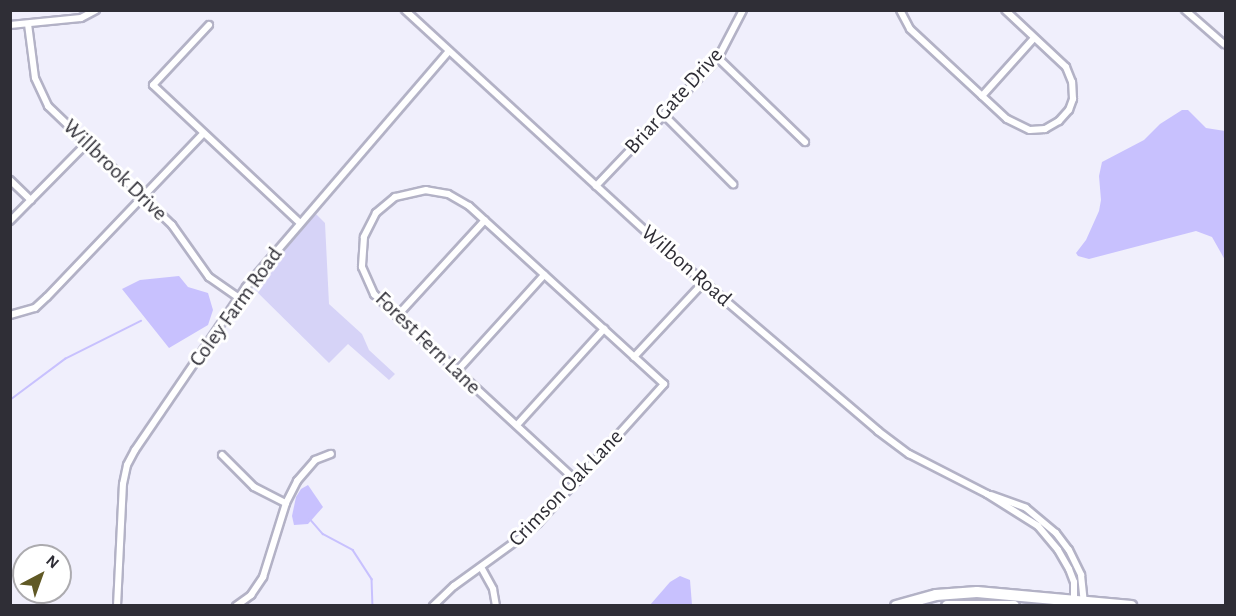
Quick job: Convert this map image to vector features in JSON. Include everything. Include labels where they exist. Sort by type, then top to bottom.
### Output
[{"type":"highway","points":[[896,606],[936,595],[966,592],[1131,606]]},
{"type":"highway","points":[[947,606],[1014,606]]},
{"type":"street","points":[[10,25],[81,18],[96,10]]},
{"type":"street","name":"Wilbon Road","points":[[405,10],[704,282],[897,446],[987,494],[1026,508],[1056,533],[1078,568],[1083,583],[1079,603]]},
{"type":"street","name":"Briar Gate Drive","points":[[596,186],[718,58],[743,10]]},
{"type":"street","points":[[900,10],[910,29],[1007,119],[1030,130],[1045,129],[1059,121],[1069,110],[1073,99],[1072,82],[1066,67],[1005,10]]},
{"type":"street","points":[[1185,10],[1224,44]]},
{"type":"street","name":"Willbrook Drive","points":[[27,24],[35,78],[48,106],[178,232],[209,277],[238,297]]},
{"type":"street","points":[[209,25],[153,86],[300,223]]},
{"type":"street","points":[[982,96],[1034,38]]},
{"type":"street","name":"Coley Farm Road","points":[[117,606],[122,495],[127,465],[142,438],[238,297],[449,51]]},
{"type":"street","points":[[718,58],[805,142]]},
{"type":"street","points":[[664,115],[733,184]]},
{"type":"street","points":[[10,315],[35,308],[47,297],[203,134]]},
{"type":"street","points":[[10,221],[86,144]]},
{"type":"street","points":[[10,180],[31,200]]},
{"type":"street","name":"Forest Fern Lane","points":[[577,481],[374,294],[362,267],[364,237],[376,213],[395,197],[426,190],[459,199],[485,220],[664,384]]},
{"type":"street","points":[[397,316],[485,220]]},
{"type":"street","points":[[457,371],[544,274]]},
{"type":"street","points":[[634,357],[704,282]]},
{"type":"street","points":[[517,425],[604,329]]},
{"type":"street","name":"Crimson Oak Lane","points":[[433,606],[454,586],[524,536],[664,384]]},
{"type":"street","points":[[236,606],[251,595],[263,577],[286,503],[297,481],[309,465],[331,454]]},
{"type":"street","points":[[222,455],[254,487],[286,503]]},
{"type":"street","points":[[481,567],[493,589],[496,606]]},
{"type":"shaded area","points":[[1182,110],[1188,110],[1206,128],[1225,131],[1225,260],[1212,237],[1196,231],[1089,259],[1078,256],[1076,253],[1086,240],[1099,211],[1101,200],[1099,176],[1102,162],[1144,140],[1160,124]]},
{"type":"shaded area","points":[[315,213],[325,223],[329,304],[362,334],[369,350],[395,374],[389,380],[348,344],[329,363],[253,288],[266,269]]},
{"type":"shaded area","points":[[179,276],[188,287],[208,293],[213,310],[208,325],[169,348],[122,289],[140,280]]},
{"type":"shaded area","points":[[308,485],[323,507],[308,524],[294,525],[292,516],[296,497],[301,489]]},
{"type":"shaded area","points":[[680,576],[690,580],[692,605],[650,605],[670,582]]},
{"type":"waterway","points":[[10,400],[65,359],[141,321]]},
{"type":"waterway","points":[[310,519],[323,534],[353,550],[372,579],[373,606]]}]
